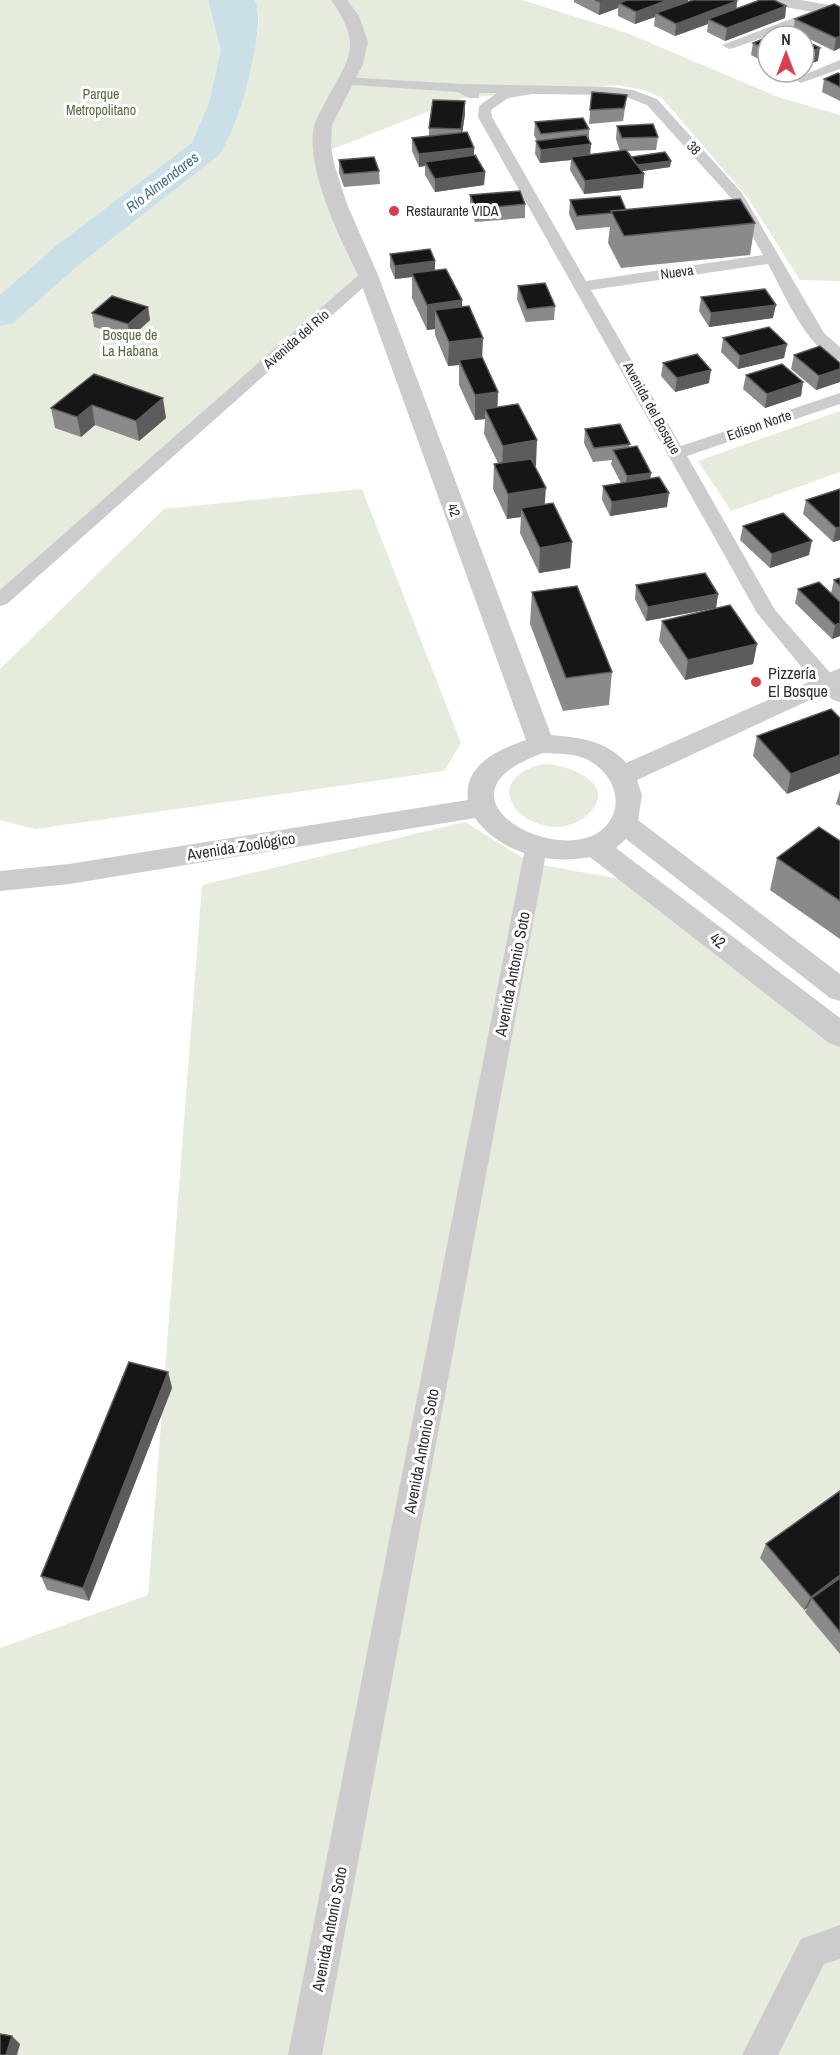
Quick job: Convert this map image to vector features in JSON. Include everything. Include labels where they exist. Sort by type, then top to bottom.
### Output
[{"type":"street","points":[[339,0],[357,26],[362,48],[344,81],[322,131],[323,153],[340,208],[368,275]]},
{"type":"street","points":[[774,0],[834,11]]},
{"type":"street","points":[[729,45],[834,11]]},
{"type":"street","points":[[816,73],[840,63]]},
{"type":"street","points":[[344,81],[461,88]]},
{"type":"street","name":"38","points":[[461,88],[611,91],[628,93],[652,102],[737,196],[817,336],[840,355]]},
{"type":"street","name":"Avenida del Bosque","points":[[461,88],[478,98],[484,109],[485,117],[767,613],[835,684]]},
{"type":"street","points":[[484,109],[496,98],[527,91]]},
{"type":"street","name":"Nueva","points":[[582,285],[771,259]]},
{"type":"street","name":"Avenida del Río","points":[[0,600],[368,275]]},
{"type":"street","name":"42","points":[[368,275],[541,744]]},
{"type":"street","name":"Edison Norte","points":[[677,453],[840,398]]},
{"type":"street","points":[[622,776],[835,684]]},
{"type":"street","points":[[541,744],[564,745],[587,750],[604,757],[622,776],[629,789],[630,805],[624,823],[612,837],[595,846],[557,850],[536,848],[501,832],[489,821],[482,807],[480,790],[486,773],[500,759],[518,749],[541,744]]},
{"type":"street","name":"Avenida Zoológico","points":[[0,881],[69,874],[482,807]]},
{"type":"street","points":[[624,823],[840,990]]},
{"type":"street","name":"42","points":[[595,846],[840,1035]]},
{"type":"street","name":"Avenida Antonio Soto","points":[[305,2055],[536,848]]},
{"type":"street","points":[[759,2055],[826,1947]]},
{"type":"green space","name":"Bosque de La Habana","points":[[0,0],[208,0],[221,51],[204,124],[207,147],[235,95],[252,54],[259,16],[255,0],[522,0],[627,33],[778,97],[840,115],[840,281],[800,280],[748,198],[662,98],[644,90],[617,85],[463,98],[330,150],[368,275],[0,598]]},
{"type":"green space","points":[[840,411],[840,472],[731,511],[698,461]]},
{"type":"green space","points":[[362,489],[461,743],[444,771],[35,829],[0,820],[0,669],[164,509]]},
{"type":"green space","points":[[543,764],[578,772],[595,786],[598,795],[596,805],[586,816],[569,825],[550,826],[533,821],[519,812],[511,799],[510,786],[520,774]]},
{"type":"green space","points":[[465,822],[531,863],[631,881],[840,1043],[840,2055],[0,2055],[0,1648],[148,1595],[202,885]]},
{"type":"water","points":[[208,0],[255,0],[258,25],[249,74],[238,103],[228,123],[207,148],[204,124],[221,51]]},
{"type":"building","points":[[627,0],[668,0],[636,12],[619,3]]},
{"type":"building","points":[[693,0],[737,1],[676,24],[656,13]]},
{"type":"building","points":[[760,0],[774,0],[786,6],[727,28],[708,19]]},
{"type":"building","points":[[834,4],[840,7],[840,36],[836,38],[816,29],[816,24],[806,24],[795,19]]},
{"type":"building","points":[[840,74],[840,87],[824,79]]},
{"type":"building","points":[[592,92],[627,95],[624,108],[590,110]]},
{"type":"building","points":[[433,100],[465,101],[461,129],[429,128]]},
{"type":"building","points":[[583,118],[589,129],[541,134],[535,122]]},
{"type":"building","points":[[653,124],[658,137],[622,138],[617,126]]},
{"type":"building","points":[[467,132],[474,148],[419,154],[412,138]]},
{"type":"building","points":[[586,135],[591,144],[541,150],[536,141]]},
{"type":"building","points":[[626,150],[644,174],[585,181],[571,157]]},
{"type":"building","points":[[665,152],[671,161],[637,165],[631,157]]},
{"type":"building","points":[[475,155],[485,172],[435,179],[425,162]]},
{"type":"building","points":[[374,157],[379,171],[344,174],[339,160]]},
{"type":"building","points":[[520,191],[525,204],[476,209],[470,195]]},
{"type":"building","points":[[620,196],[626,210],[577,216],[570,200]]},
{"type":"building","points":[[740,199],[755,223],[624,236],[611,211]]},
{"type":"building","points":[[430,249],[435,261],[395,266],[390,254]]},
{"type":"building","points":[[446,269],[462,300],[427,305],[412,273]]},
{"type":"building","points":[[545,283],[555,306],[527,309],[518,286]]},
{"type":"building","points":[[765,289],[776,305],[711,313],[701,297]]},
{"type":"building","points":[[112,296],[148,307],[128,324],[92,313]]},
{"type":"building","points":[[469,306],[483,338],[449,342],[435,310]]},
{"type":"building","points":[[769,327],[787,344],[740,356],[723,338]]},
{"type":"building","points":[[820,346],[840,363],[840,369],[819,376],[794,355]]},
{"type":"building","points":[[697,354],[711,370],[677,378],[663,363]]},
{"type":"building","points":[[482,357],[498,392],[475,395],[459,360]]},
{"type":"building","points":[[782,364],[803,382],[767,394],[746,375]]},
{"type":"building","points":[[94,374],[163,398],[136,421],[92,405],[77,417],[51,408]]},
{"type":"building","points":[[518,404],[537,440],[503,446],[485,409]]},
{"type":"building","points":[[620,424],[630,444],[594,448],[585,429]]},
{"type":"building","points":[[637,446],[651,473],[627,476],[613,450]]},
{"type":"building","points":[[531,459],[546,488],[508,494],[494,464]]},
{"type":"building","points":[[659,477],[669,493],[612,502],[603,486]]},
{"type":"building","points":[[840,489],[840,527],[836,528],[806,500]]},
{"type":"building","points":[[553,503],[572,542],[540,548],[521,508]]},
{"type":"building","points":[[783,513],[812,541],[772,554],[743,526]]},
{"type":"building","points":[[705,573],[718,594],[648,607],[636,585]]},
{"type":"building","points":[[840,578],[840,586],[834,580]]},
{"type":"building","points":[[819,582],[840,602],[840,623],[835,625],[798,589]]},
{"type":"building","points":[[577,586],[612,672],[566,678],[532,592]]},
{"type":"building","points":[[730,605],[757,644],[688,660],[662,621]]},
{"type":"building","points":[[831,709],[840,718],[840,755],[791,774],[757,736]]},
{"type":"building","points":[[819,827],[840,841],[840,901],[777,858]]},
{"type":"building","points":[[129,1362],[168,1372],[83,1588],[41,1576]]},
{"type":"building","points":[[840,1491],[840,1575],[811,1597],[766,1544]]},
{"type":"building","points":[[840,1578],[840,1632],[812,1598]]},
{"type":"building","points":[[0,2034],[12,2036],[6,2055],[0,2055]]},
{"type":"waterway","name":"Río Almendares","points":[[0,315],[69,254],[207,148],[226,101],[239,40],[234,0]]},
{"type":"place","name":"Restaurante VIDA","points":[[394,211]]},
{"type":"place","name":"Pizzería El Bosque","points":[[756,682]]},
{"type":"park label","name":"Parque Metropolitano","points":[[101,102]]}]
